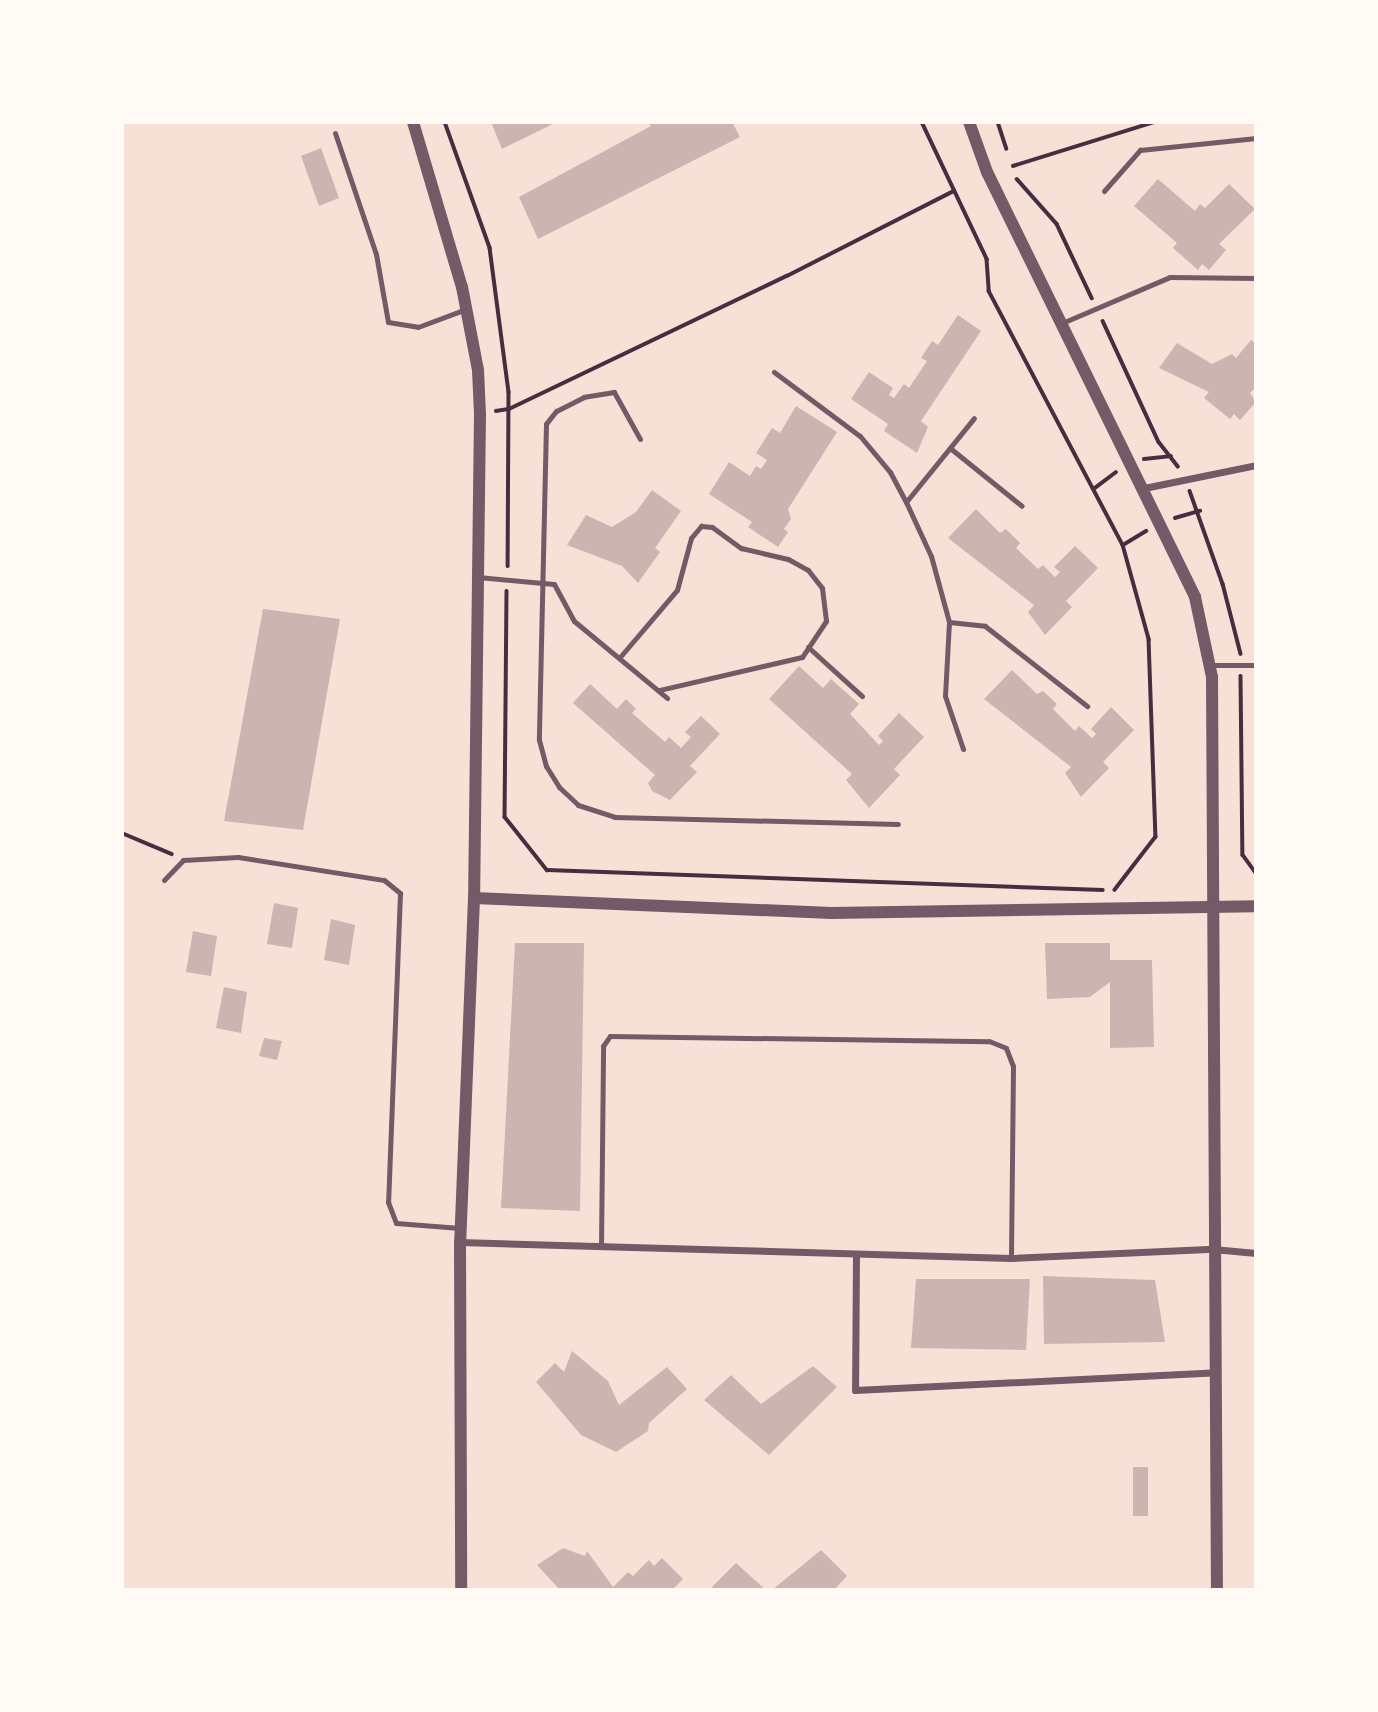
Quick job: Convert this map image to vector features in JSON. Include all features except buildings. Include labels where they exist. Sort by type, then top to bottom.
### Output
[{"type":"street","points":[[413,122],[466,309],[478,370],[480,414],[474,898],[460,1228],[461,1590]]},
{"type":"street","points":[[969,122],[987,173],[1144,488],[1195,597],[1209,665],[1216,905],[1213,1249],[1217,1372],[1217,1590]]},
{"type":"street","points":[[1144,488],[1255,465]]},
{"type":"street","points":[[474,898],[832,913],[1255,906]]},
{"type":"street","points":[[460,1242],[1011,1258],[1213,1249],[1255,1253]]},
{"type":"street","points":[[856,1255],[855,1390],[1217,1372]]},
{"type":"lane","points":[[335,133],[376,254],[388,322],[418,327],[466,309]]},
{"type":"lane","points":[[1104,191],[1140,149],[1255,138]]},
{"type":"lane","points":[[1255,241],[1255,251]]},
{"type":"lane","points":[[1062,323],[1170,277],[1255,278]]},
{"type":"lane","points":[[774,372],[860,436],[890,472],[906,502],[932,555],[949,622],[945,696],[963,749]]},
{"type":"lane","points":[[640,439],[614,392],[584,397],[556,411],[546,424],[546,582],[539,740],[546,766],[578,805],[614,817],[664,821],[898,824]]},
{"type":"lane","points":[[906,502],[974,418]]},
{"type":"lane","points":[[950,448],[1022,506]]},
{"type":"lane","points":[[620,657],[677,590],[691,538],[701,526],[712,527],[741,548],[788,559],[808,570],[822,588],[826,621],[802,657],[659,690]]},
{"type":"lane","points":[[478,577],[554,584],[574,621],[667,698]]},
{"type":"lane","points":[[949,622],[985,626],[1087,706]]},
{"type":"lane","points":[[808,648],[862,696]]},
{"type":"lane","points":[[1209,665],[1255,665]]},
{"type":"lane","points":[[164,880],[183,860],[238,857],[384,880],[400,893],[388,1202],[396,1223],[460,1228]]},
{"type":"lane","points":[[601,1247],[603,1046],[610,1035],[989,1041],[1006,1048],[1013,1066],[1011,1258]]},
{"type":"path","points":[[922,122],[987,259],[989,291],[1123,545]]},
{"type":"path","points":[[998,122],[1007,149]]},
{"type":"path","points":[[1013,166],[1154,122]]},
{"type":"path","points":[[480,414],[509,409],[954,191]]},
{"type":"path","points":[[1200,511],[1241,645],[1243,855],[1255,873]]},
{"type":"path","points":[[122,833],[183,860]]}]
